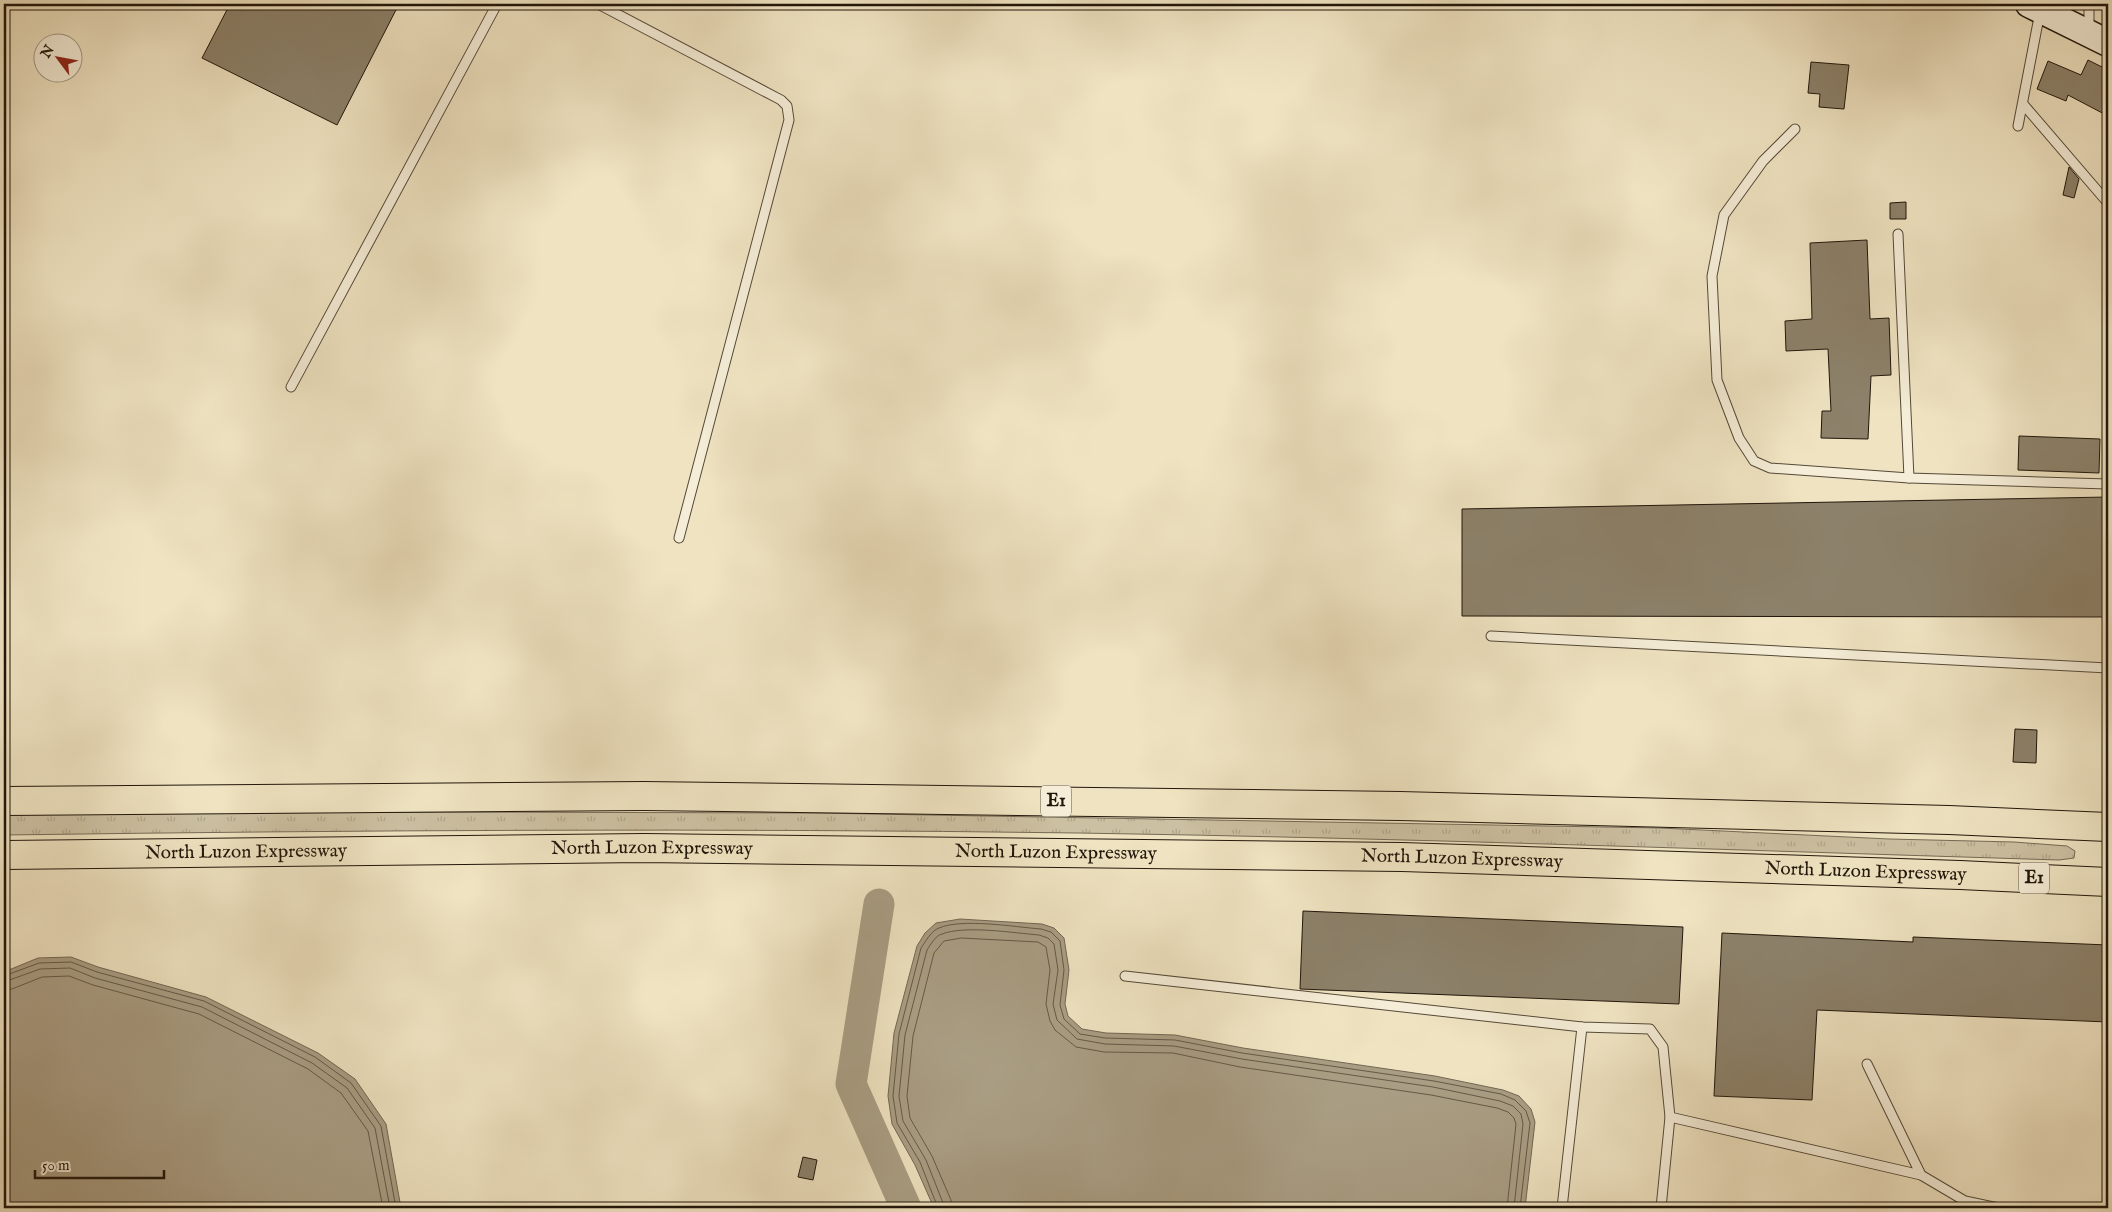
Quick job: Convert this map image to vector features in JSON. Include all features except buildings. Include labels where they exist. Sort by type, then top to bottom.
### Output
[{"type":"highway","name":"E1","points":[[4,802],[644,796],[1400,806],[2108,826]]},
{"type":"highway","name":"North Luzon Expressway","points":[[4,855],[644,848],[1402,857],[1960,875],[2108,882]]},
{"type":"highway","points":[[1960,875],[2018,889],[2108,894]]},
{"type":"main road","points":[[2035,7],[2098,37]]},
{"type":"lane","points":[[291,387],[498,4]]},
{"type":"lane","points":[[598,4],[781,100],[787,106],[790,120],[679,538]]},
{"type":"lane","points":[[2089,4],[2098,37]]},
{"type":"lane","points":[[2018,126],[2023,104],[2035,7]]},
{"type":"lane","points":[[2023,104],[2108,203]]},
{"type":"lane","points":[[1795,130],[1763,161],[1724,215],[1712,276],[1717,380],[1739,438],[1754,461],[1770,468],[1909,478],[2108,484]]},
{"type":"lane","points":[[1898,234],[1909,478]]},
{"type":"lane","points":[[1491,636],[2108,668]]},
{"type":"lane","points":[[1126,976],[1582,1027],[1650,1029],[1663,1047],[1670,1117],[1661,1208]]},
{"type":"lane","points":[[1562,1208],[1582,1027]]},
{"type":"lane","points":[[1867,1064],[1921,1175]]},
{"type":"lane","points":[[1670,1117],[1921,1175],[1965,1201],[1998,1208]]},
{"type":"green space","points":[[816,813],[1660,828],[1889,839],[2014,842],[2067,846],[2075,851],[2074,858],[2059,860],[1323,838],[944,831],[541,830],[4,835],[4,814]]},
{"type":"water","points":[[960,919],[1042,924],[1054,928],[1064,938],[1069,970],[1065,1004],[1068,1016],[1082,1029],[1106,1033],[1175,1035],[1243,1048],[1435,1076],[1503,1090],[1519,1096],[1531,1109],[1535,1122],[1525,1208],[934,1208],[915,1165],[892,1124],[888,1096],[894,1033],[917,946],[925,933],[936,923]]},
{"type":"water","points":[[71,957],[98,967],[206,997],[318,1053],[355,1079],[386,1124],[401,1208],[4,1208],[4,972],[38,958]]},
{"type":"waterway","points":[[879,904],[851,1084],[906,1208]]}]
